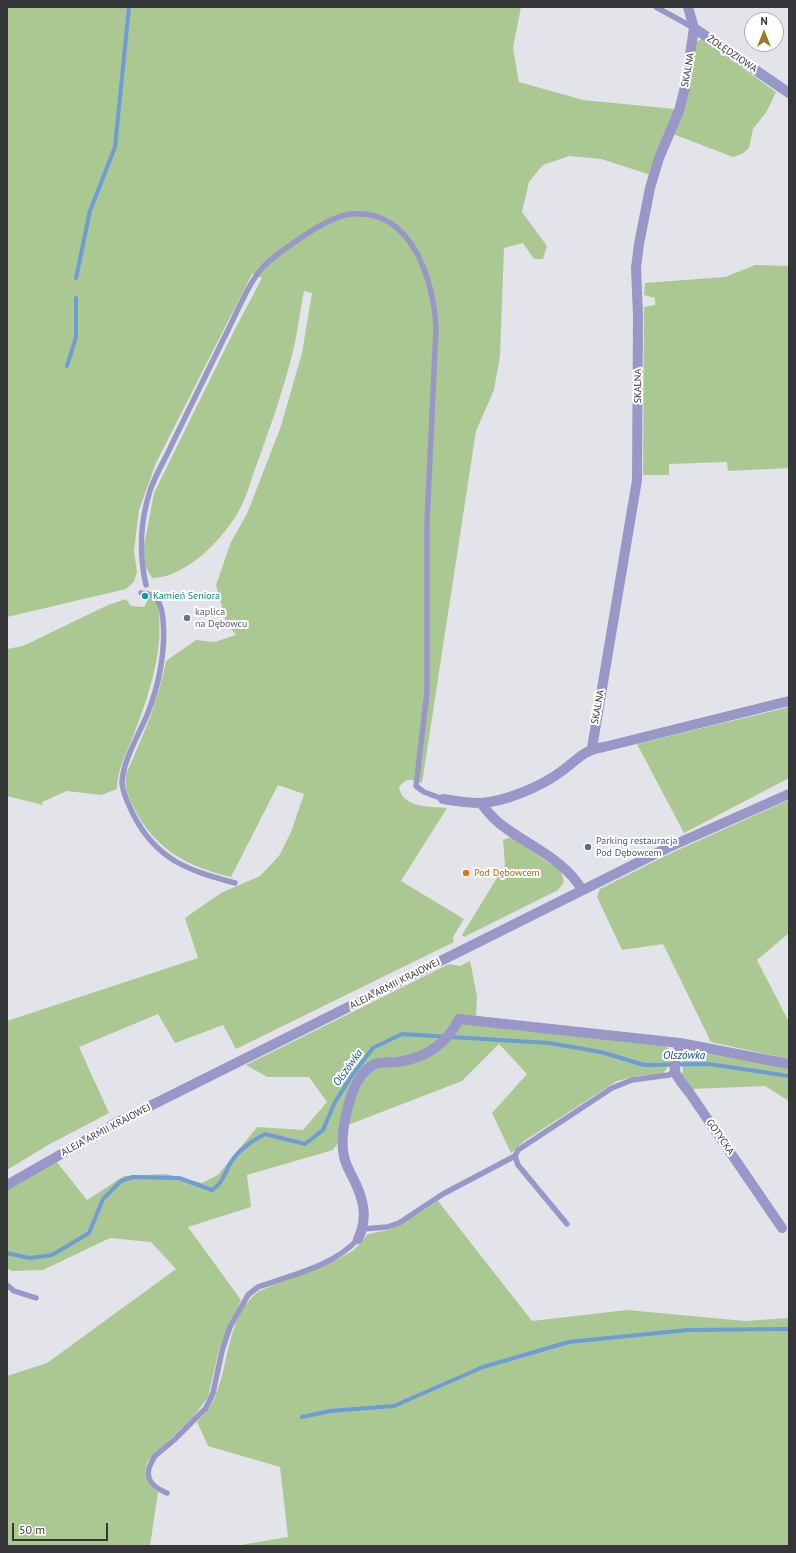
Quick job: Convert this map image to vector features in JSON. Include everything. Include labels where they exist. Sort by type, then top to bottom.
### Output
[{"type":"street","points":[[688,7],[694,28]]},
{"type":"street","name":"ŻOŁĘDZIOWA","points":[[694,28],[789,93]]},
{"type":"street","name":"SKALNA","points":[[592,748],[637,480],[638,316],[636,268],[639,244],[650,188],[659,158],[679,111],[685,88],[694,28]]},
{"type":"street","points":[[443,799],[481,803],[508,797],[540,784],[562,771],[592,748],[604,747],[789,701]]},
{"type":"street","name":"ALEJA ARMII KRAJOWEJ","points":[[7,1185],[114,1124],[582,890],[667,848],[789,794]]},
{"type":"street","points":[[481,803],[499,823],[563,867],[573,876],[582,890]]},
{"type":"street","points":[[358,1239],[363,1229],[364,1204],[361,1192],[344,1159],[342,1149],[349,1106],[358,1080],[372,1065],[417,1058],[445,1041],[459,1019],[789,1064]]},
{"type":"street","points":[[674,1071],[679,1048]]},
{"type":"street","name":"GOTYCKA","points":[[674,1071],[782,1228]]},
{"type":"lane","points":[[656,7],[694,28]]},
{"type":"lane","points":[[146,585],[140,552],[144,517],[150,491],[204,378],[251,286],[262,269],[279,252],[312,230],[350,214],[366,214],[382,218],[402,232],[412,246],[426,274],[435,305],[436,328],[427,522],[427,692],[416,786],[424,792],[443,799]]},
{"type":"lane","points":[[141,593],[157,597],[160,601],[164,627],[163,649],[156,686],[148,712],[123,775],[123,789],[140,828],[150,842],[168,858],[194,872],[235,883]]},
{"type":"lane","points":[[363,1229],[387,1228],[399,1223],[443,1194],[515,1156],[524,1145],[612,1088],[632,1080],[669,1075],[674,1071]]},
{"type":"lane","points":[[515,1156],[518,1165],[568,1224]]},
{"type":"lane","points":[[166,1493],[152,1486],[149,1480],[148,1474],[151,1462],[155,1456],[197,1417],[211,1399],[230,1327],[248,1295],[258,1287],[336,1256],[351,1247],[358,1239]]},
{"type":"lane","points":[[7,1285],[14,1291],[36,1298]]},
{"type":"green space","points":[[7,7],[521,7],[513,48],[519,82],[583,100],[675,109],[651,175],[601,159],[569,156],[543,165],[529,182],[522,212],[547,246],[543,259],[534,259],[523,243],[504,248],[500,356],[494,390],[476,431],[422,783],[407,780],[399,787],[402,794],[411,803],[447,808],[401,881],[464,919],[453,937],[454,942],[236,1049],[223,1025],[175,1043],[158,1014],[79,1047],[109,1113],[48,1145],[7,1170],[7,1021],[198,958],[185,918],[221,893],[260,876],[279,856],[291,832],[304,794],[278,785],[231,877],[200,868],[173,854],[161,844],[141,821],[127,791],[126,774],[144,732],[159,691],[166,661],[196,640],[214,642],[236,635],[226,622],[216,585],[231,542],[247,514],[281,426],[302,353],[312,293],[304,291],[295,344],[286,379],[246,496],[241,507],[226,530],[215,542],[192,563],[179,571],[165,576],[152,578],[145,566],[144,546],[154,493],[233,333],[262,278],[252,274],[156,463],[139,510],[134,551],[137,572],[134,582],[126,589],[7,617]]},
{"type":"green space","points":[[702,39],[776,92],[767,111],[753,129],[749,148],[742,154],[733,157],[673,134],[696,42]]},
{"type":"green space","points":[[755,265],[789,266],[789,468],[728,471],[727,462],[669,464],[669,475],[643,475],[644,307],[655,305],[655,298],[644,295],[645,283],[725,277]]},
{"type":"green space","points":[[149,598],[157,600],[159,617],[158,652],[146,702],[123,761],[117,782],[117,789],[101,795],[67,791],[42,802],[43,805],[7,796],[7,649],[23,646],[108,605],[126,599],[131,606],[144,607]]},
{"type":"green space","points":[[789,707],[789,778],[684,833],[637,744]]},
{"type":"green space","points":[[789,800],[789,933],[757,960],[789,1022],[789,1059],[711,1042],[663,944],[622,950],[597,897],[600,889],[669,854]]},
{"type":"green space","points":[[511,837],[561,871],[564,882],[558,890],[464,937],[462,935],[505,865],[503,840]]},
{"type":"green space","points":[[470,961],[477,996],[476,1018],[457,1016],[451,1029],[426,1051],[363,1069],[340,1140],[333,1150],[247,1175],[251,1207],[188,1227],[241,1300],[219,1350],[208,1397],[194,1416],[148,1461],[146,1466],[146,1478],[151,1486],[158,1492],[150,1546],[7,1546],[7,1376],[47,1363],[176,1269],[151,1242],[110,1238],[43,1270],[11,1271],[7,1268],[7,1190],[56,1161],[87,1200],[124,1176],[165,1174],[202,1183],[218,1175],[257,1127],[303,1130],[327,1102],[309,1077],[267,1077],[246,1065],[449,964],[460,966]]},
{"type":"green space","points":[[461,1023],[661,1045],[667,1047],[672,1053],[670,1053],[669,1065],[662,1074],[637,1076],[617,1081],[524,1141],[511,1153],[492,1113],[527,1074],[499,1044],[462,1081],[348,1125],[354,1098],[360,1083],[368,1073],[380,1067],[425,1056],[439,1050],[452,1039]]},
{"type":"green space","points":[[692,1051],[789,1068],[789,1101],[765,1086],[692,1089],[681,1074],[683,1072],[682,1061],[689,1054],[687,1052]]},
{"type":"green space","points":[[438,1201],[532,1321],[627,1310],[745,1321],[789,1318],[789,1546],[235,1546],[288,1537],[280,1467],[208,1446],[197,1422],[208,1409],[216,1394],[221,1381],[235,1325],[241,1312],[259,1291],[338,1259],[354,1250],[368,1234],[388,1230],[400,1225]]},
{"type":"waterway","points":[[76,278],[90,211],[115,147],[129,7]]},
{"type":"waterway","points":[[67,366],[76,337],[76,298]]},
{"type":"waterway","name":"Olszówka","points":[[7,1253],[29,1258],[52,1255],[89,1233],[103,1199],[121,1181],[133,1177],[179,1178],[212,1190],[221,1181],[231,1162],[238,1153],[265,1134],[305,1144],[323,1130],[335,1102],[353,1074],[373,1048],[402,1034],[549,1043],[601,1052],[644,1065],[709,1064],[789,1076]]},
{"type":"waterway","points":[[302,1417],[330,1411],[394,1406],[483,1367],[569,1342],[687,1330],[789,1329]]},
{"type":"place","name":"Kamień Seniora","points":[[145,596]]},
{"type":"place","name":"kaplica na Dębowcu","points":[[187,618]]},
{"type":"place","name":"Parking restauracja Pod Dębowcem","points":[[588,847]]},
{"type":"place","name":"Pod Dębowcem","points":[[466,873]]}]
